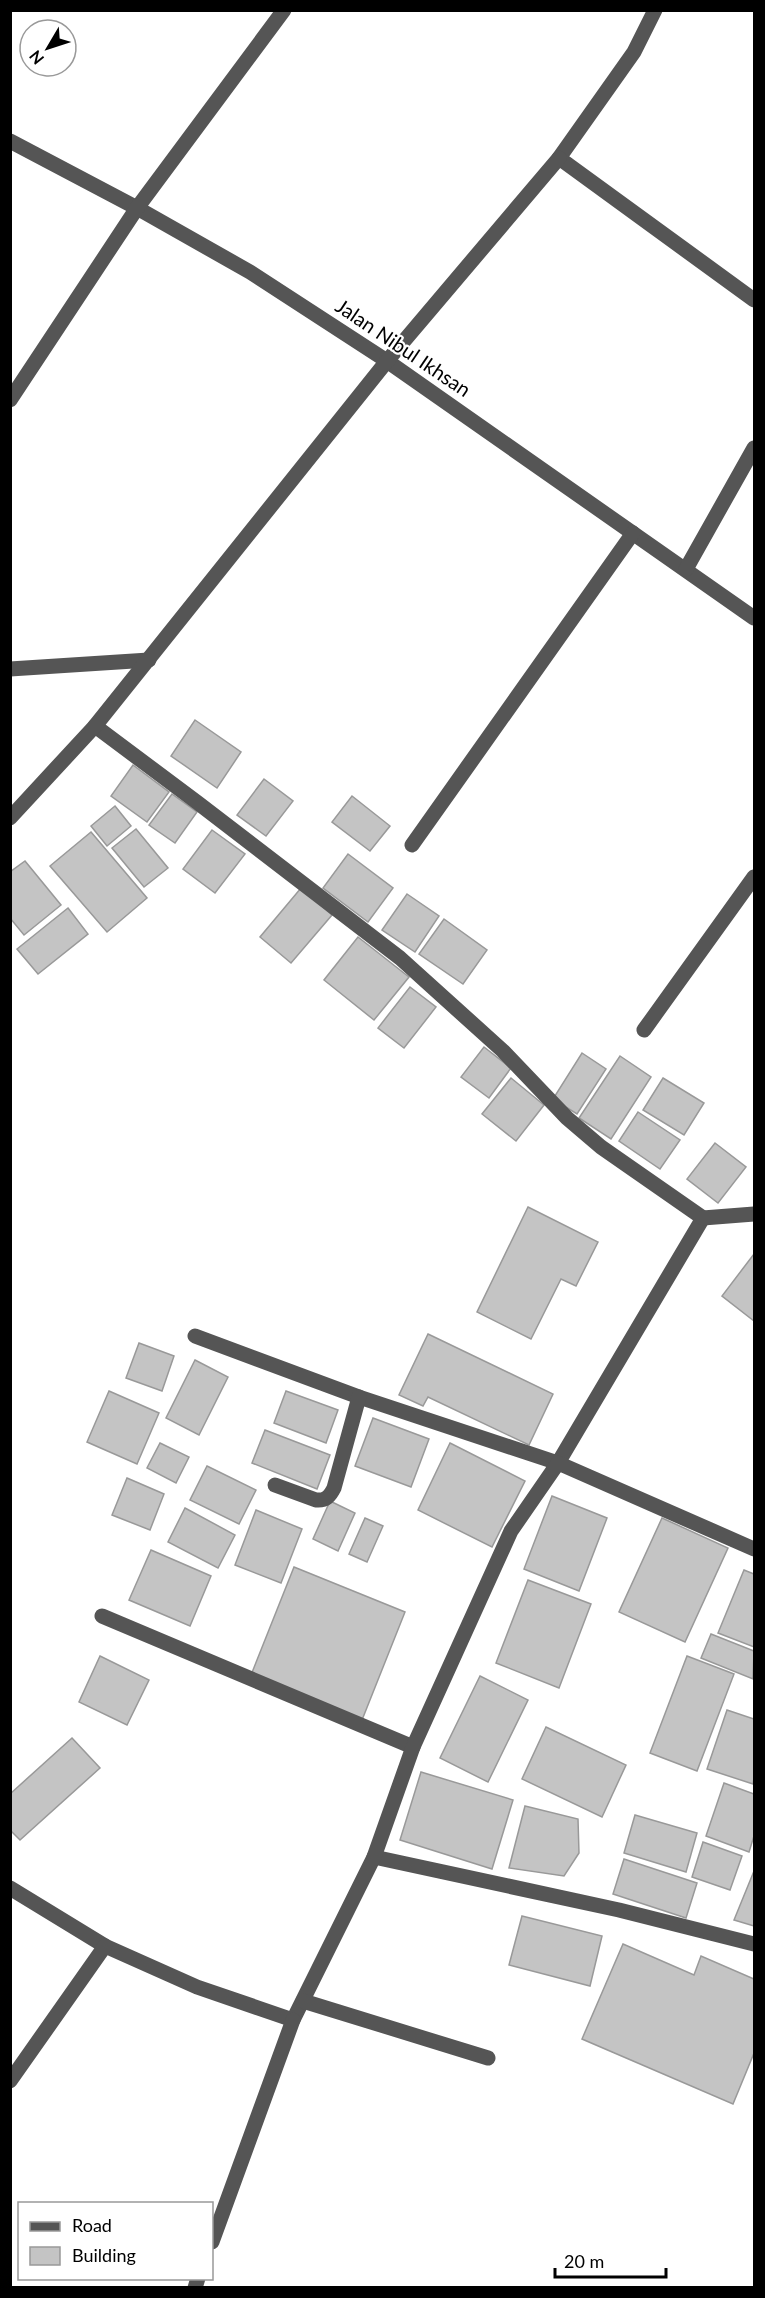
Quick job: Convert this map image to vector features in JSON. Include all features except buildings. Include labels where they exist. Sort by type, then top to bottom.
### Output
[{"type":"street","points":[[10,400],[137,208],[285,10]]},
{"type":"street","points":[[10,818],[95,726],[387,362],[559,158],[634,52],[655,10]]},
{"type":"street","name":"Jalan Nibul Ikhsan","points":[[10,141],[137,208],[250,272],[387,362],[754,618]]},
{"type":"street","points":[[559,158],[754,300]]},
{"type":"street","points":[[686,569],[754,448]]},
{"type":"street","points":[[412,845],[633,533]]},
{"type":"street","points":[[10,669],[148,660]]},
{"type":"street","points":[[95,726],[400,958],[503,1051],[567,1118],[601,1147],[703,1218],[754,1214]]},
{"type":"street","points":[[644,1030],[754,878]]},
{"type":"street","points":[[213,2239],[293,2019],[374,1857],[413,1747],[511,1531],[558,1463],[703,1218]]},
{"type":"street","points":[[195,1336],[359,1397],[558,1463],[754,1549]]},
{"type":"street","points":[[275,1485],[321,1501],[330,1495],[334,1488],[359,1397]]},
{"type":"street","points":[[102,1616],[413,1747]]},
{"type":"street","points":[[374,1857],[619,1910],[754,1944]]},
{"type":"street","points":[[10,1888],[105,1946],[196,1987],[293,2019]]},
{"type":"street","points":[[10,2081],[105,1946]]},
{"type":"street","points":[[303,2001],[488,2058]]}]
